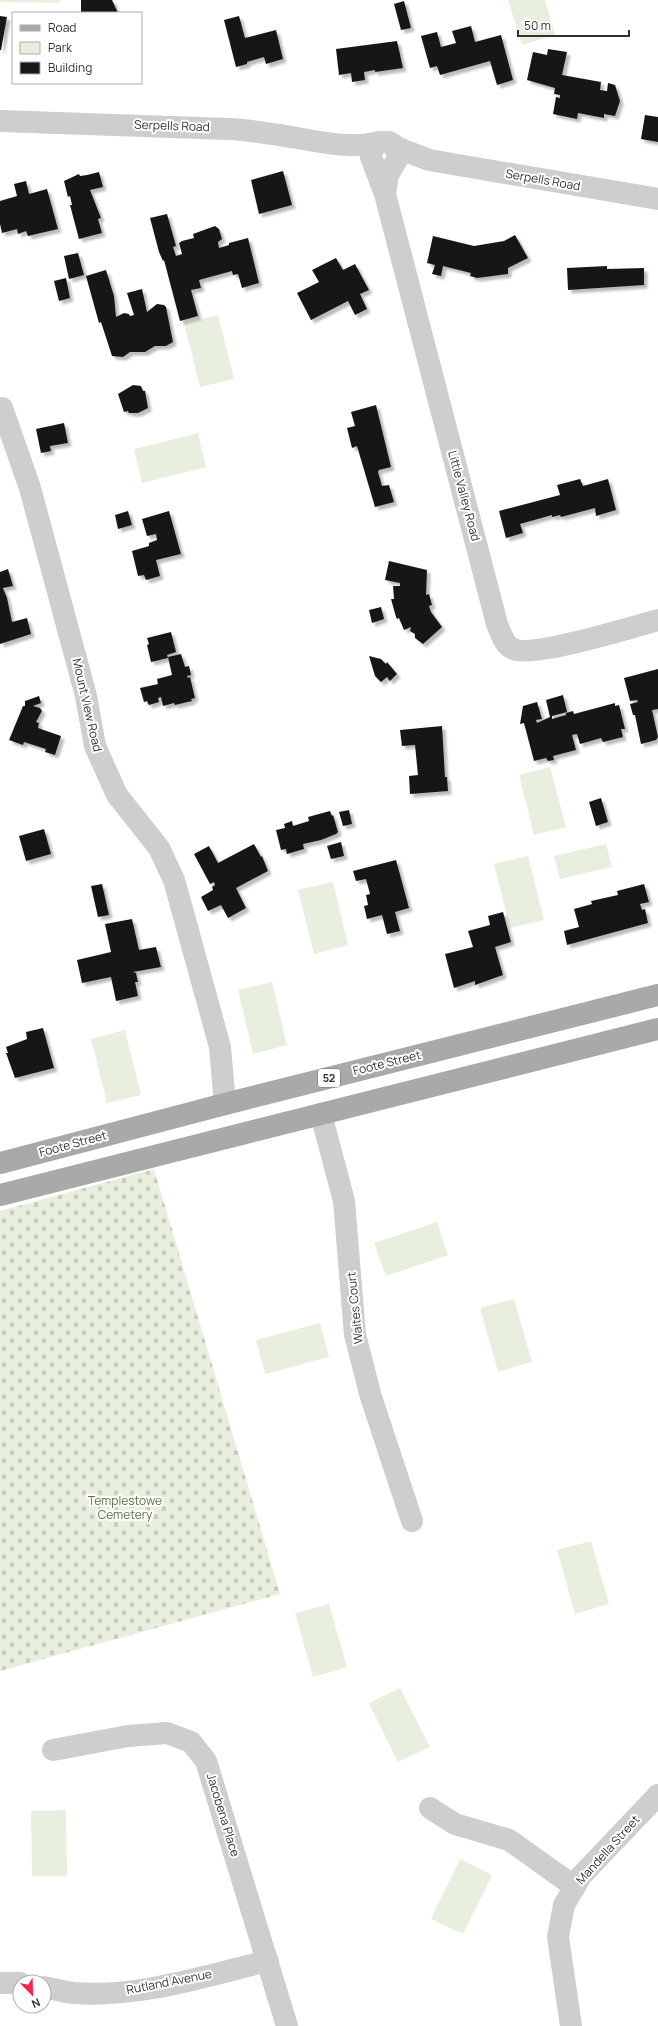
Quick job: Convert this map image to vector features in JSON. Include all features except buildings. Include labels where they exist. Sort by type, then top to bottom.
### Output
[{"type":"main road","name":"Foote Street","points":[[0,1163],[225,1104],[658,995]]},
{"type":"main road","points":[[0,1195],[658,1029]]},
{"type":"main road","points":[[464,1044],[472,1076]]},
{"type":"street","name":"Serpells Road","points":[[0,121],[250,130],[386,155],[429,160],[658,200]]},
{"type":"street","name":"Little Valley Road","points":[[386,155],[387,181],[385,194],[493,609],[503,638],[512,649],[526,652],[539,651],[658,620]]},
{"type":"street","name":"Mount View Road","points":[[2,408],[30,488],[86,696],[95,746],[117,795],[159,848],[174,880],[220,1047],[225,1104]]},
{"type":"street","name":"Waites Court","points":[[321,1114],[344,1201],[355,1335],[371,1397],[412,1521]]},
{"type":"street","name":"Jacobena Place","points":[[53,1750],[128,1736],[167,1732],[191,1742],[206,1761],[287,2026]]},
{"type":"street","name":"Mandella Street","points":[[571,2026],[558,1937],[564,1905],[581,1876],[655,1805]]},
{"type":"street","points":[[430,1808],[455,1824],[509,1840],[575,1887]]},
{"type":"street","name":"Rutland Avenue","points":[[52,1989],[74,1993],[133,1991],[185,1981],[268,1961]]},
{"type":"street","points":[[0,1983],[12,1983]]},
{"type":"green space","points":[[0,0],[60,0],[60,3],[0,2]]},
{"type":"green space","points":[[508,0],[545,0],[555,35],[522,45]]},
{"type":"green space","points":[[218,315],[234,379],[200,387],[184,323]]},
{"type":"green space","points":[[198,433],[206,467],[142,483],[134,449]]},
{"type":"green space","points":[[550,767],[566,827],[534,835],[519,775]]},
{"type":"green space","points":[[606,844],[612,867],[560,879],[554,856]]},
{"type":"green space","points":[[528,856],[544,920],[510,928],[494,864]]},
{"type":"green space","points":[[333,882],[348,945],[314,954],[298,890]]},
{"type":"green space","points":[[272,982],[287,1045],[253,1054],[238,990]]},
{"type":"green space","points":[[125,1030],[141,1095],[107,1103],[91,1039]]},
{"type":"green space","name":"Templestowe Cemetery","points":[[154,1169],[280,1594],[0,1671],[0,1211]]},
{"type":"green space","points":[[437,1222],[448,1255],[386,1276],[374,1243]]},
{"type":"green space","points":[[514,1299],[532,1362],[498,1372],[480,1308]]},
{"type":"green space","points":[[320,1323],[329,1357],[265,1374],[256,1340]]},
{"type":"green space","points":[[591,1541],[609,1604],[575,1614],[557,1550]]},
{"type":"green space","points":[[329,1604],[347,1667],[313,1677],[295,1613]]},
{"type":"green space","points":[[400,1688],[430,1747],[398,1762],[369,1703]]},
{"type":"green space","points":[[66,1810],[67,1876],[32,1876],[31,1811]]},
{"type":"green space","points":[[460,1859],[492,1875],[463,1934],[431,1919]]}]
